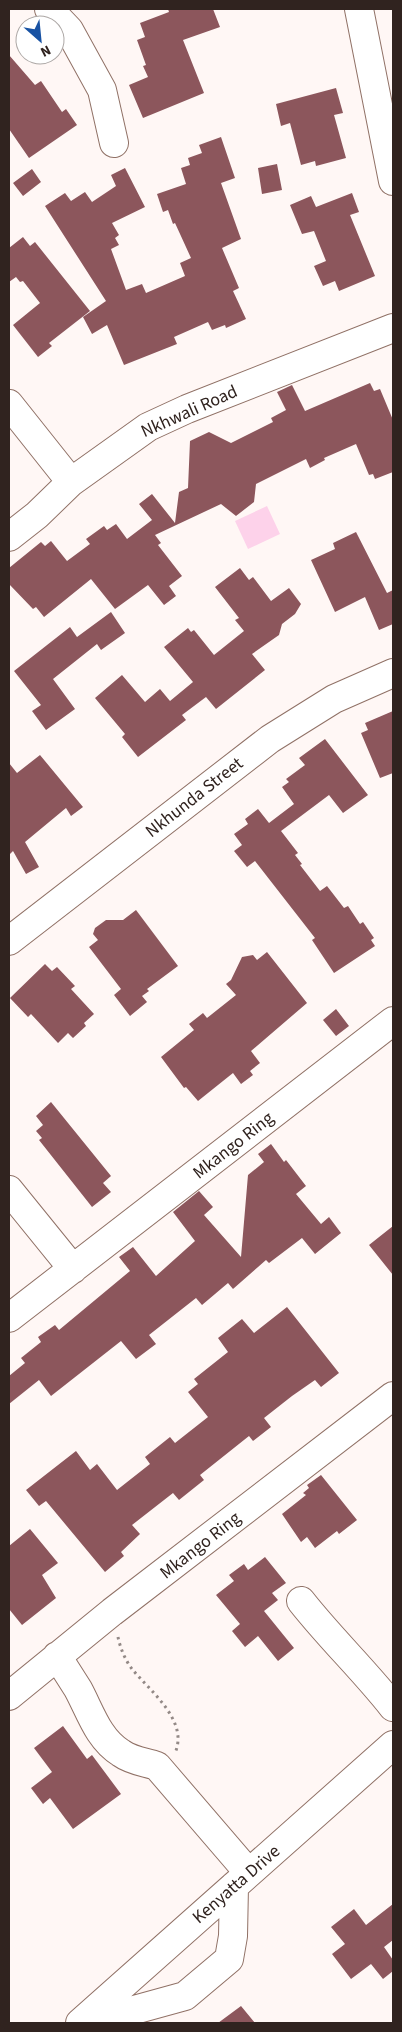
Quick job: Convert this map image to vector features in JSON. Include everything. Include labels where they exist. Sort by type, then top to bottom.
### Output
[{"type":"street","points":[[49,9],[69,30],[102,90],[114,143]]},
{"type":"street","points":[[359,9],[393,182]]},
{"type":"street","name":"Nkhwali Road","points":[[9,536],[37,515],[71,482],[148,427],[187,409],[393,328]]},
{"type":"street","points":[[9,404],[71,482]]},
{"type":"street","name":"Nkhunda Street","points":[[11,933],[270,739],[334,700],[393,673]]},
{"type":"street","name":"Mkango Ring","points":[[9,1318],[393,1021]]},
{"type":"street","points":[[9,1190],[73,1269]]},
{"type":"street","name":"Mkango Ring","points":[[9,1696],[112,1612],[393,1396]]},
{"type":"street","points":[[301,1601],[322,1628],[372,1680],[393,1707]]},
{"type":"street","points":[[57,1656],[79,1691],[90,1716],[105,1738],[119,1753],[135,1761],[157,1766],[171,1780],[241,1879],[229,1959],[185,1996],[87,2023]]},
{"type":"street","name":"Kenyatta Drive","points":[[80,2023],[393,1745]]},
{"type":"path","points":[[112,1612],[120,1644],[131,1667],[156,1695],[178,1727],[179,1737],[169,1768],[171,1780]]},
{"type":"shaded area","points":[[267,506],[280,534],[248,549],[235,521]]},
{"type":"building","points":[[168,9],[213,9],[220,27],[183,40],[204,93],[143,118],[129,85],[148,77],[143,66],[146,65],[137,40],[145,37],[140,23],[169,12]]},
{"type":"building","points":[[9,55],[15,62],[15,65],[18,65],[35,85],[41,81],[62,112],[66,109],[77,125],[29,158],[9,129]]},
{"type":"building","points":[[336,88],[343,113],[334,115],[346,158],[316,166],[315,161],[301,165],[290,123],[281,126],[276,104]]},
{"type":"building","points":[[221,137],[235,178],[221,183],[241,239],[222,248],[239,288],[233,291],[246,319],[226,328],[225,325],[212,330],[208,322],[174,337],[177,344],[124,365],[107,325],[92,334],[83,317],[106,301],[45,206],[65,193],[71,201],[85,192],[92,202],[116,186],[111,175],[125,168],[145,207],[112,223],[119,235],[115,238],[119,245],[111,249],[126,290],[142,284],[146,293],[185,276],[180,263],[191,258],[175,223],[173,224],[168,210],[163,212],[157,194],[186,184],[181,168],[190,165],[188,158],[202,153],[199,145]]},
{"type":"building","points":[[277,164],[282,190],[262,194],[258,168]]},
{"type":"building","points":[[32,169],[41,182],[23,196],[13,183]]},
{"type":"building","points":[[352,193],[359,212],[350,215],[375,276],[339,291],[335,281],[323,286],[314,266],[326,261],[314,231],[302,234],[290,205],[311,196],[316,207]]},
{"type":"building","points":[[23,237],[30,246],[35,242],[90,311],[49,343],[52,346],[38,357],[13,325],[40,303],[23,281],[20,282],[16,277],[9,282],[9,248]]},
{"type":"building","points":[[370,383],[374,391],[380,389],[393,420],[393,472],[375,479],[373,474],[369,475],[356,444],[324,458],[325,460],[310,468],[306,459],[256,484],[254,502],[236,516],[221,504],[155,535],[161,543],[158,545],[182,576],[169,586],[176,596],[164,605],[148,585],[115,609],[91,579],[44,617],[36,607],[33,609],[9,584],[9,568],[41,542],[45,546],[51,541],[67,561],[90,544],[86,539],[104,526],[107,530],[116,524],[127,539],[152,520],[139,504],[152,494],[175,523],[179,492],[188,488],[190,441],[209,432],[231,443],[273,422],[271,418],[286,410],[277,392],[292,385],[305,411]]},
{"type":"building","points":[[356,532],[387,593],[393,590],[393,624],[379,630],[365,597],[335,612],[311,560],[335,549],[333,543]]},
{"type":"building","points":[[240,568],[249,580],[253,577],[271,601],[289,588],[301,604],[295,614],[282,624],[279,635],[252,654],[265,670],[216,709],[206,697],[182,715],[186,720],[138,757],[122,737],[125,734],[95,698],[122,675],[145,702],[160,689],[170,701],[193,682],[164,647],[188,628],[191,632],[194,630],[214,655],[244,631],[235,620],[239,618],[215,587]]},
{"type":"building","points":[[111,612],[125,633],[101,650],[97,644],[53,679],[75,709],[46,730],[32,711],[41,705],[14,671],[70,627],[77,637]]},
{"type":"building","points":[[393,711],[393,773],[380,778],[361,733],[368,730],[365,723]]},
{"type":"building","points":[[325,739],[368,795],[343,813],[329,795],[281,831],[298,853],[295,855],[302,864],[300,865],[320,891],[327,886],[344,908],[348,906],[360,924],[363,922],[374,938],[371,940],[375,946],[334,973],[312,940],[315,938],[255,861],[247,867],[234,851],[242,845],[234,834],[248,824],[245,819],[258,809],[269,823],[294,804],[282,787],[289,782],[286,779],[305,765],[299,758]]},
{"type":"building","points":[[40,755],[83,807],[71,816],[66,808],[25,842],[39,867],[26,874],[13,851],[9,855],[9,763],[17,773]]},
{"type":"building","points":[[136,910],[178,966],[147,989],[149,991],[142,996],[147,1002],[130,1016],[114,995],[121,989],[89,947],[98,940],[93,934],[95,928],[106,920],[123,920]]},
{"type":"building","points":[[267,952],[307,1003],[251,1051],[260,1063],[250,1071],[253,1075],[241,1084],[233,1073],[198,1101],[186,1087],[184,1088],[161,1057],[194,1030],[189,1024],[203,1013],[207,1018],[236,995],[226,984],[231,980],[242,957],[253,955],[257,960]]},
{"type":"building","points":[[45,964],[52,971],[57,967],[75,986],[71,989],[94,1014],[84,1023],[86,1026],[73,1038],[68,1033],[58,1043],[31,1014],[28,1017],[10,998]]},
{"type":"building","points":[[336,1009],[349,1026],[336,1036],[323,1020]]},
{"type":"building","points":[[51,1102],[111,1176],[103,1183],[111,1192],[92,1207],[39,1140],[42,1138],[36,1131],[43,1125],[36,1116]]},
{"type":"building","points":[[271,1144],[284,1162],[286,1160],[306,1186],[296,1194],[321,1224],[329,1217],[341,1233],[315,1254],[302,1238],[269,1263],[266,1260],[233,1289],[228,1283],[202,1305],[196,1298],[149,1335],[156,1344],[136,1359],[121,1341],[51,1396],[39,1380],[9,1404],[9,1376],[25,1363],[21,1358],[41,1342],[38,1337],[55,1325],[59,1330],[130,1271],[119,1257],[133,1247],[156,1276],[195,1241],[173,1212],[199,1191],[213,1207],[204,1215],[241,1257],[248,1175],[264,1162],[258,1154]]},
{"type":"building","points":[[393,1226],[393,1275],[369,1245]]},
{"type":"building","points":[[287,1307],[339,1373],[321,1387],[315,1380],[292,1396],[264,1418],[271,1427],[253,1441],[249,1436],[200,1475],[204,1480],[179,1500],[173,1493],[132,1525],[140,1534],[121,1552],[124,1556],[105,1572],[46,1501],[39,1506],[26,1490],[76,1451],[90,1470],[97,1464],[117,1490],[150,1464],[145,1457],[170,1437],[175,1443],[208,1417],[188,1392],[198,1384],[194,1379],[228,1352],[218,1338],[242,1319],[254,1333]]},
{"type":"building","points":[[321,1475],[357,1520],[339,1534],[337,1531],[315,1548],[307,1537],[301,1542],[282,1514],[306,1495],[303,1493],[309,1488],[307,1485]]},
{"type":"building","points":[[30,1529],[58,1563],[42,1575],[56,1598],[22,1625],[9,1609],[9,1546]]},
{"type":"building","points":[[265,1557],[286,1583],[272,1593],[278,1600],[264,1611],[294,1648],[278,1661],[258,1636],[245,1647],[232,1631],[240,1624],[216,1595],[234,1581],[229,1575],[244,1564],[248,1570]]},
{"type":"building","points":[[63,1726],[87,1759],[92,1755],[121,1794],[73,1829],[50,1798],[43,1804],[31,1788],[52,1772],[34,1748]]},
{"type":"building","points":[[393,1904],[393,1940],[384,1947],[393,1960],[393,1971],[383,1979],[371,1964],[351,1979],[332,1954],[345,1944],[331,1927],[354,1909],[366,1925]]},
{"type":"building","points":[[241,2006],[255,2023],[218,2023]]}]
